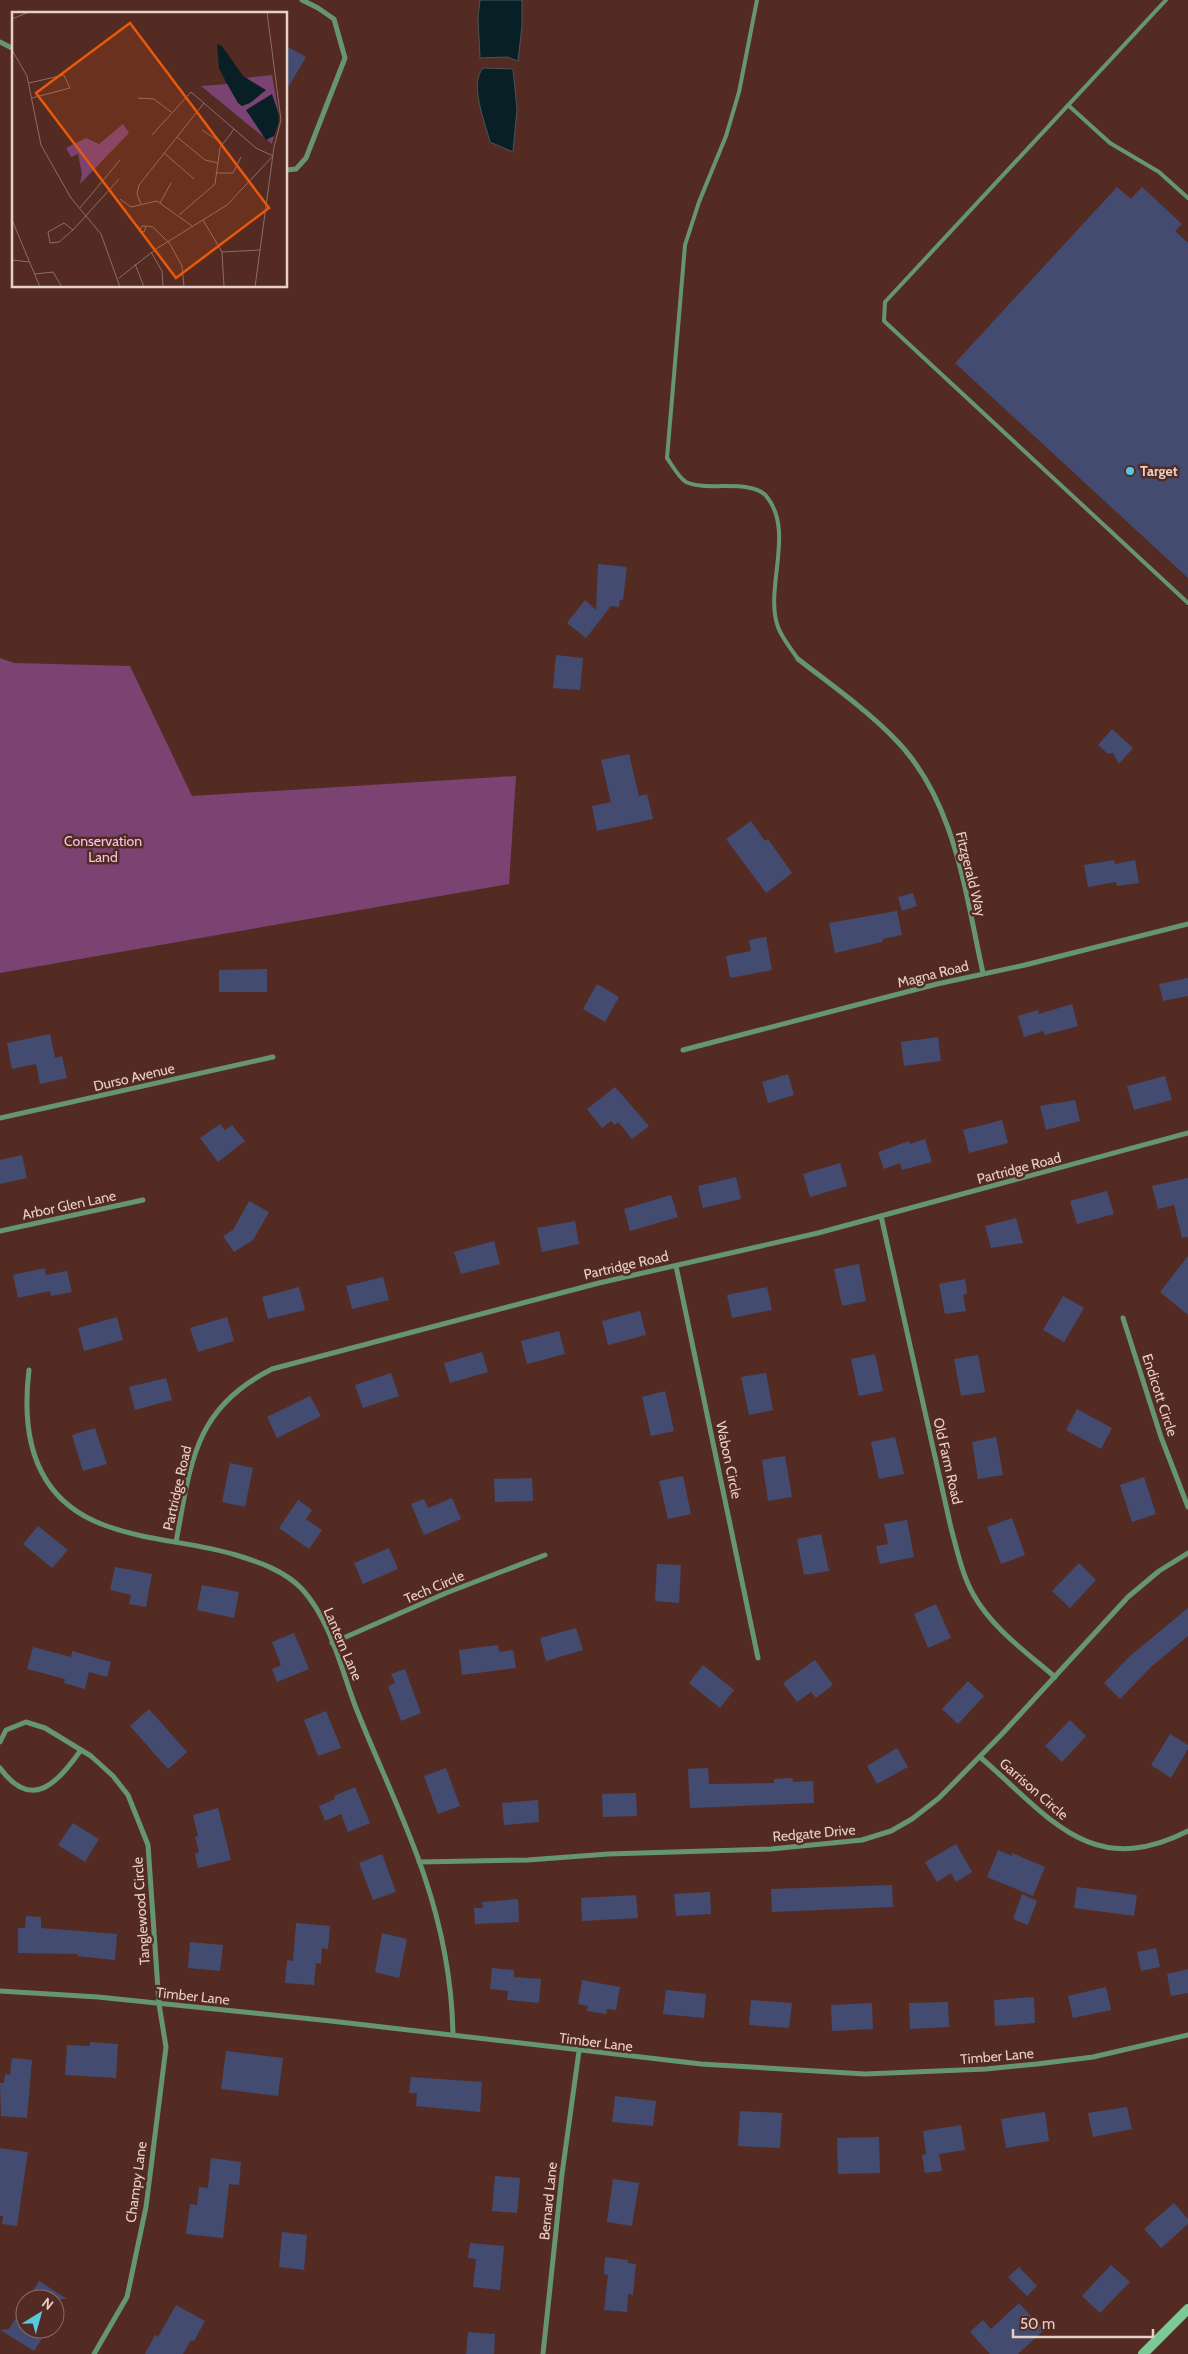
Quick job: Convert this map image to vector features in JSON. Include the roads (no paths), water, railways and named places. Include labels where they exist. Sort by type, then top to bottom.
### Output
[{"type":"street","points":[[288,170],[296,169],[306,158],[345,58],[334,19],[302,0]]},
{"type":"street","points":[[0,42],[12,48]]},
{"type":"street","name":"Fitzgerald Way","points":[[798,660],[873,718],[894,737],[916,765],[937,800],[953,841],[983,974]]},
{"type":"street","name":"Magna Road","points":[[683,1050],[1188,924]]},
{"type":"street","name":"Durso Avenue","points":[[0,1118],[273,1057]]},
{"type":"street","name":"Partridge Road","points":[[176,1542],[189,1477],[200,1438],[215,1412],[254,1378],[272,1369],[421,1328],[599,1283],[881,1216],[1188,1133]]},
{"type":"street","name":"Arbor Glen Lane","points":[[0,1231],[143,1200]]},
{"type":"street","name":"Old Farm Road","points":[[881,1216],[951,1528],[963,1572],[973,1594],[986,1613],[1014,1642],[1055,1677]]},
{"type":"street","name":"Wabon Circle","points":[[676,1266],[758,1658]]},
{"type":"street","name":"Endicott Circle","points":[[1123,1318],[1161,1437],[1188,1507]]},
{"type":"street","name":"Lantern Lane","points":[[29,1370],[26,1396],[27,1429],[36,1462],[49,1486],[69,1506],[102,1525],[212,1548],[280,1572],[302,1589],[319,1614],[419,1862],[439,1925],[452,1995],[453,2034]]},
{"type":"street","name":"Redgate Drive","points":[[419,1862],[528,1860],[608,1854],[771,1849],[862,1840],[891,1831],[912,1819],[939,1798],[980,1757],[1128,1597],[1159,1571],[1188,1553]]},
{"type":"street","name":"Tech Circle","points":[[332,1643],[446,1593],[546,1555]]},
{"type":"street","name":"Tanglewood Circle","points":[[0,1742],[6,1730],[26,1722],[45,1728],[81,1750],[113,1776],[128,1795],[148,1845],[159,2004]]},
{"type":"street","points":[[0,1768],[11,1783],[27,1791],[42,1788],[58,1780],[81,1750]]},
{"type":"street","name":"Garrison Circle","points":[[980,1757],[1055,1824],[1082,1840],[1114,1850],[1141,1849],[1169,1841],[1188,1831]]},
{"type":"street","name":"Timber Lane","points":[[0,1991],[98,1998],[453,2034],[579,2051],[710,2065],[865,2074],[986,2070],[1093,2057],[1188,2035]]},
{"type":"street","name":"Champy Lane","points":[[94,2354],[127,2296],[146,2207],[166,2047],[159,2004]]},
{"type":"street","name":"Bernard Lane","points":[[543,2354],[562,2174],[579,2051]]},
{"type":"street","points":[[1143,2354],[1188,2309]]},
{"type":"lane","points":[[757,0],[739,92],[726,136],[699,202],[685,245],[668,458],[685,482],[702,486],[752,488],[766,494],[775,508],[779,537],[775,606],[778,627],[798,660]]},
{"type":"lane","points":[[1166,0],[885,302],[884,321],[1188,603]]},
{"type":"lane","points":[[1068,105],[1110,143],[1160,172],[1188,198]]},
{"type":"water","points":[[480,0],[522,0],[522,26],[518,61],[507,57],[480,58],[478,17]]},
{"type":"water","points":[[483,68],[513,69],[517,109],[513,152],[490,142],[479,104],[477,84]]},
{"type":"place","name":"Target","points":[[1130,471]]},
{"type":"park label","name":"Conservation Land","points":[[103,850]]}]
